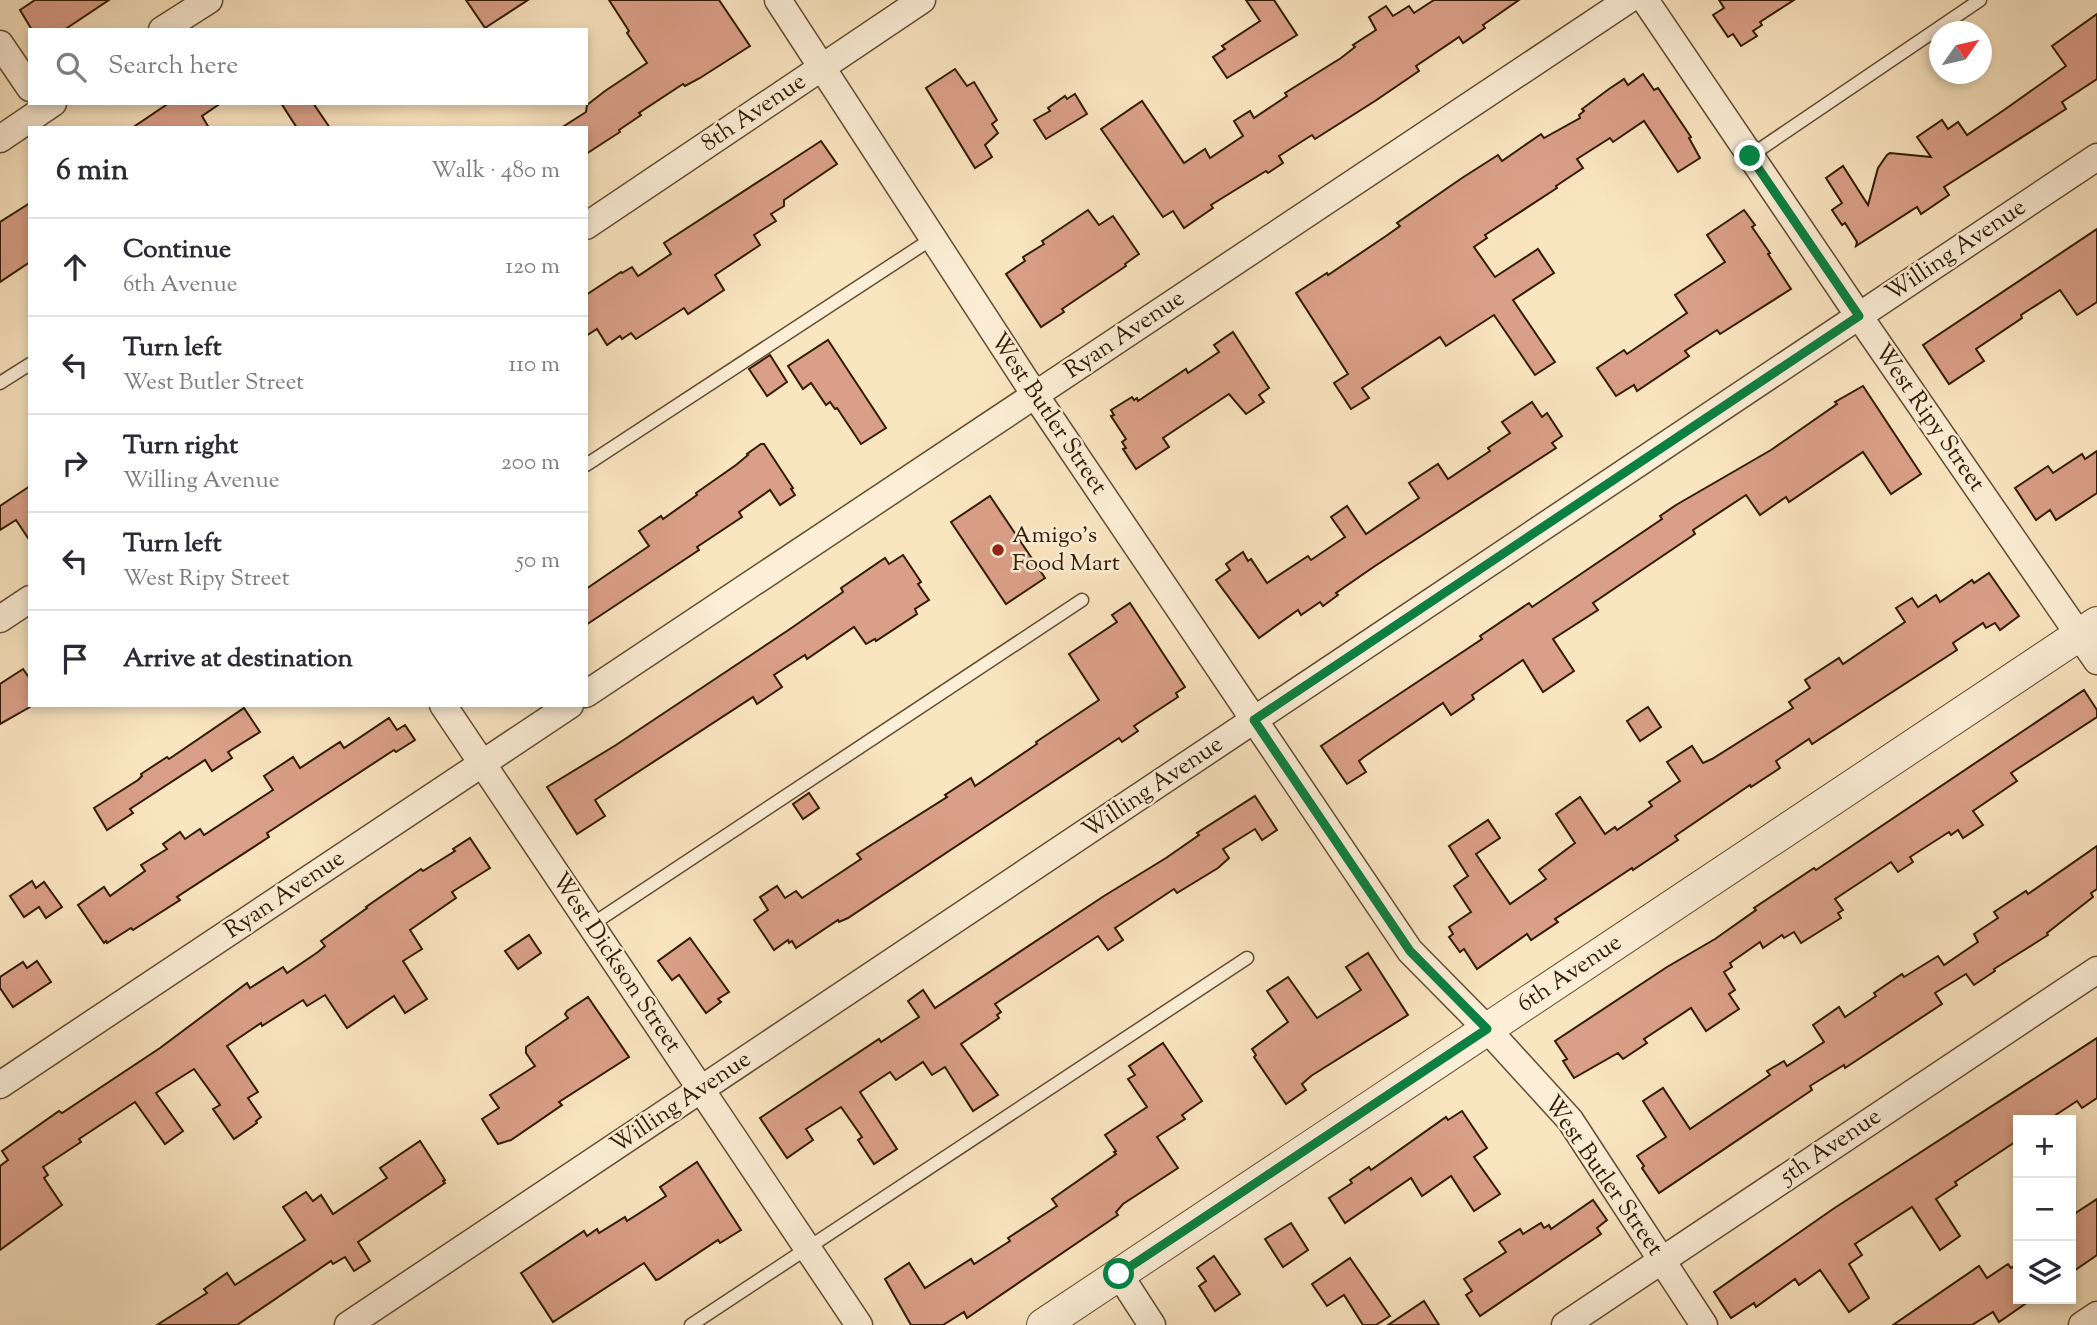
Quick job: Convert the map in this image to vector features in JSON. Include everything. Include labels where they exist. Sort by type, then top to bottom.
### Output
[{"type":"street","points":[[165,28],[209,0]]},
{"type":"street","name":"West Butler Street","points":[[778,0],[1035,395],[1410,951],[1487,1029],[1570,1120],[1704,1325]]},
{"type":"street","name":"8th Avenue","points":[[588,225],[922,0]]},
{"type":"street","name":"Ryan Avenue","points":[[588,693],[1628,0]]},
{"type":"street","name":"West Ripy Street","points":[[1645,0],[1859,316],[2088,629],[2097,661]]},
{"type":"street","points":[[0,44],[28,83]]},
{"type":"street","points":[[0,139],[45,106]]},
{"type":"street","name":"Willing Avenue","points":[[348,1325],[2097,157]]},
{"type":"street","points":[[0,619],[28,600]]},
{"type":"street","name":"6th Avenue","points":[[1043,1325],[2088,629]]},
{"type":"street","name":"West Dickson Street","points":[[444,707],[859,1325]]},
{"type":"street","name":"Ryan Avenue","points":[[0,1084],[567,707]]},
{"type":"street","name":"5th Avenue","points":[[1565,1325],[2097,970]]},
{"type":"street","points":[[1119,1274],[1152,1325]]},
{"type":"street","points":[[2082,1325],[2097,1315]]},
{"type":"lane","points":[[1750,156],[1980,0]]},
{"type":"lane","points":[[588,464],[933,238]]},
{"type":"lane","points":[[0,383],[28,364]]},
{"type":"lane","points":[[591,925],[1082,600]]},
{"type":"lane","points":[[691,1325],[1247,958]]},
{"type":"building","points":[[35,0],[109,0],[67,28],[31,28],[20,10]]},
{"type":"building","points":[[466,0],[528,0],[485,28]]},
{"type":"building","points":[[609,0],[719,0],[750,46],[700,78],[685,86],[683,84],[639,113],[641,115],[619,130],[620,132],[588,153],[588,126],[564,126],[586,112],[587,105],[605,91],[647,63],[627,33],[629,31]]},
{"type":"building","points":[[1246,0],[1274,0],[1297,35],[1227,78],[1213,57],[1225,49],[1222,46],[1260,21]]},
{"type":"building","points":[[1434,0],[1519,0],[1463,43],[1459,37],[1416,66],[1419,71],[1375,101],[1315,139],[1312,135],[1279,156],[1283,163],[1211,205],[1213,208],[1184,228],[1173,211],[1163,217],[1101,129],[1142,101],[1184,163],[1205,149],[1210,158],[1243,136],[1234,121],[1250,111],[1254,118],[1287,96],[1285,93],[1341,58],[1355,47],[1353,45],[1376,30],[1369,17],[1386,6],[1393,16],[1409,6],[1414,13]]},
{"type":"building","points":[[1719,0],[1794,0],[1760,22],[1762,25],[1753,31],[1757,36],[1741,46],[1733,34],[1728,37],[1713,15],[1724,8]]},
{"type":"building","points":[[2097,14],[2097,79],[2062,102],[2066,109],[1944,187],[1949,195],[1921,214],[1917,207],[1856,246],[1857,242],[1845,223],[1842,225],[1832,210],[1842,203],[1826,178],[1843,166],[1868,205],[1878,168],[1887,155],[1890,153],[1931,157],[1917,137],[1942,120],[1948,129],[1958,122],[1967,135],[2066,66],[2052,46]]},
{"type":"building","points":[[955,69],[967,86],[974,82],[997,120],[992,124],[998,133],[985,145],[992,157],[975,168],[926,88]]},
{"type":"building","points":[[1643,74],[1654,90],[1658,88],[1691,137],[1689,138],[1700,158],[1678,172],[1644,121],[1613,142],[1610,138],[1577,159],[1583,168],[1485,235],[1487,238],[1474,247],[1495,277],[1538,249],[1554,273],[1513,300],[1555,362],[1535,375],[1494,315],[1446,346],[1440,337],[1362,388],[1369,398],[1351,409],[1334,383],[1348,374],[1296,293],[1386,236],[1400,226],[1397,223],[1498,155],[1502,161],[1541,134],[1544,138],[1580,118],[1579,115],[1584,111],[1582,109],[1609,89],[1624,79],[1628,85]]},
{"type":"building","points":[[1075,94],[1087,114],[1046,139],[1034,120],[1050,111],[1048,108],[1065,96],[1067,99]]},
{"type":"building","points":[[166,105],[218,105],[202,116],[208,126],[135,126]]},
{"type":"building","points":[[282,105],[314,105],[329,126],[296,126]]},
{"type":"building","points":[[821,141],[837,164],[784,200],[784,206],[771,214],[776,221],[754,235],[760,245],[715,275],[724,290],[688,314],[684,308],[636,339],[631,333],[622,339],[620,336],[607,345],[597,329],[588,335],[588,294],[632,267],[638,276],[671,254],[664,243]]},
{"type":"building","points":[[28,204],[28,263],[0,282],[0,222]]},
{"type":"building","points":[[1088,210],[1099,225],[1113,216],[1139,254],[1041,327],[1006,274],[1025,261],[1023,257],[1044,244],[1042,241]]},
{"type":"building","points":[[1744,210],[1791,289],[1720,334],[1717,330],[1685,351],[1689,356],[1637,391],[1634,385],[1616,396],[1597,368],[1624,350],[1627,354],[1687,313],[1675,295],[1725,262],[1707,235]]},
{"type":"building","points":[[2097,229],[2097,302],[2077,315],[2060,290],[1976,349],[1984,361],[1949,384],[1923,345]]},
{"type":"building","points":[[1233,332],[1269,388],[1259,395],[1264,402],[1246,414],[1229,394],[1163,438],[1169,447],[1136,469],[1123,449],[1126,448],[1122,442],[1126,439],[1111,416],[1114,415],[1111,410],[1132,397],[1138,401],[1186,369],[1188,373],[1219,352],[1214,345]]},
{"type":"building","points":[[828,340],[886,428],[861,444],[837,408],[830,402],[826,405],[811,383],[803,389],[788,366]]},
{"type":"building","points":[[770,355],[787,382],[767,396],[749,369]]},
{"type":"building","points":[[1863,386],[1921,474],[1891,494],[1863,452],[1789,502],[1786,497],[1760,515],[1746,495],[1693,530],[1695,534],[1593,603],[1598,610],[1553,639],[1574,671],[1543,692],[1523,660],[1472,695],[1474,699],[1451,715],[1443,703],[1364,757],[1359,761],[1366,772],[1347,784],[1321,746],[1482,639],[1480,636],[1529,603],[1532,607],[1662,519],[1660,516],[1676,505],[1771,450],[1837,404],[1835,402]]},
{"type":"building","points":[[1532,402],[1542,417],[1547,413],[1562,436],[1552,443],[1556,448],[1375,566],[1336,593],[1338,595],[1323,606],[1320,602],[1301,615],[1298,610],[1259,638],[1216,580],[1230,570],[1226,564],[1243,552],[1267,583],[1308,556],[1311,560],[1345,537],[1331,517],[1347,506],[1366,534],[1419,498],[1409,483],[1438,464],[1448,479],[1490,451],[1488,448],[1510,433],[1502,422]]},
{"type":"building","points":[[764,444],[795,495],[780,505],[770,490],[739,512],[742,517],[697,547],[699,550],[588,624],[588,588],[649,546],[639,531],[661,516],[663,519],[697,495],[696,493]]},
{"type":"building","points":[[2097,451],[2097,493],[2056,520],[2050,510],[2036,520],[2015,488],[2048,466],[2053,473],[2082,454],[2085,459]]},
{"type":"building","points":[[28,487],[28,538],[16,520],[0,530],[0,506]]},
{"type":"building","name":"Amigo's Food Mart","points":[[990,496],[1045,578],[1006,604],[951,522]]},
{"type":"building","points":[[903,555],[929,600],[915,609],[917,614],[876,641],[875,639],[866,644],[854,627],[807,659],[805,655],[774,675],[782,687],[757,704],[753,697],[595,800],[605,816],[577,834],[547,787],[616,745],[790,629],[843,592],[841,588],[885,558],[889,564]]},
{"type":"building","points":[[1989,573],[2019,616],[2000,630],[1995,623],[1986,628],[1983,623],[1953,643],[1957,650],[1812,744],[1809,739],[1776,761],[1780,768],[1675,836],[1678,840],[1555,919],[1558,922],[1531,940],[1527,934],[1477,969],[1464,949],[1460,952],[1449,937],[1453,934],[1449,927],[1471,912],[1454,886],[1468,876],[1449,846],[1488,820],[1500,838],[1476,854],[1510,904],[1546,879],[1539,870],[1575,843],[1556,814],[1580,797],[1605,834],[1615,827],[1617,830],[1652,806],[1649,802],[1680,781],[1667,762],[1692,746],[1703,763],[1712,759],[1793,708],[1789,702],[1810,688],[1805,680],[1839,658],[1843,664],[1905,622],[1896,608],[1912,598],[1918,607],[1936,595],[1940,602],[1972,580],[1974,583]]},
{"type":"building","points":[[1130,603],[1185,687],[1176,693],[1178,697],[1134,726],[1138,731],[1122,742],[1119,738],[848,918],[839,922],[838,920],[796,948],[792,941],[789,943],[788,940],[774,950],[754,920],[768,910],[760,897],[777,886],[785,898],[796,891],[802,898],[861,859],[857,854],[947,797],[945,795],[971,778],[975,786],[1099,700],[1069,654],[1117,622],[1112,615]]},
{"type":"building","points":[[23,669],[28,676],[30,707],[0,724],[0,684]]},
{"type":"building","points":[[2084,690],[2097,710],[2097,717],[2011,773],[2017,781],[1973,811],[1983,825],[1963,838],[1958,830],[1951,835],[1949,832],[1910,857],[1913,862],[1898,872],[1891,862],[1835,899],[1843,910],[1838,913],[1841,918],[1801,943],[1794,932],[1784,938],[1782,935],[1763,948],[1760,942],[1730,963],[1732,967],[1724,972],[1735,990],[1729,994],[1739,1009],[1706,1031],[1691,1008],[1644,1039],[1647,1043],[1623,1059],[1618,1053],[1574,1078],[1563,1061],[1567,1059],[1555,1041],[1667,967],[1715,939],[1756,910],[1754,908],[1814,868],[1816,870]]},
{"type":"building","points":[[1648,707],[1661,727],[1640,741],[1627,721]]},
{"type":"building","points":[[244,708],[260,732],[228,752],[232,758],[212,771],[205,760],[130,809],[133,813],[107,830],[94,808],[138,780],[141,774],[167,757],[169,759]]},
{"type":"building","points":[[389,718],[397,730],[405,725],[415,740],[396,752],[394,750],[267,833],[269,837],[177,897],[180,900],[133,930],[131,928],[104,943],[78,905],[104,887],[110,896],[145,871],[141,865],[167,849],[163,844],[180,832],[185,839],[200,829],[204,835],[273,790],[264,776],[293,757],[300,768],[340,742],[344,748]]},
{"type":"building","points":[[809,793],[819,808],[803,819],[793,804]]},
{"type":"building","points":[[1255,796],[1277,830],[1262,840],[1255,829],[1223,849],[1229,858],[1218,868],[1177,893],[1174,889],[1115,928],[1123,940],[1108,950],[1098,936],[995,1004],[1001,1012],[997,1015],[999,1018],[961,1044],[998,1095],[973,1111],[945,1067],[932,1075],[923,1062],[896,1080],[890,1072],[860,1092],[897,1149],[874,1164],[858,1140],[862,1137],[841,1107],[806,1129],[813,1140],[787,1158],[760,1118],[879,1039],[881,1042],[919,1017],[908,1001],[923,990],[935,1008],[1166,858],[1199,835],[1197,833]]},
{"type":"building","points":[[470,838],[490,868],[452,892],[456,898],[410,930],[422,949],[403,961],[427,999],[405,1013],[394,996],[347,1028],[325,995],[307,1006],[303,1000],[262,1026],[261,1023],[227,1046],[258,1092],[248,1098],[261,1117],[257,1123],[234,1139],[213,1109],[220,1105],[194,1069],[156,1093],[183,1131],[165,1144],[135,1102],[43,1167],[48,1175],[44,1178],[62,1205],[0,1250],[0,1166],[8,1160],[2,1151],[59,1111],[62,1113],[160,1048],[247,983],[250,988],[283,967],[287,973],[318,952],[325,946],[321,941],[366,907],[421,869],[423,871],[455,851],[453,849]]},
{"type":"building","points":[[2097,846],[2097,889],[2091,893],[2093,897],[2047,933],[2048,935],[1974,985],[1966,974],[1935,993],[1942,1004],[1845,1068],[1844,1065],[1810,1086],[1812,1090],[1659,1193],[1637,1156],[1666,1137],[1643,1101],[1663,1088],[1690,1129],[1770,1075],[1767,1071],[1784,1061],[1787,1066],[1824,1042],[1813,1025],[1839,1007],[1845,1017],[1902,974],[1904,977],[1938,956],[1944,965],[1978,942],[1974,934],[1998,918],[1994,912],[2026,891],[2028,894]]},
{"type":"building","points":[[32,881],[36,888],[44,882],[62,907],[46,918],[39,907],[24,917],[10,896]]},
{"type":"building","points":[[529,935],[541,953],[518,969],[505,951]]},
{"type":"building","points":[[690,938],[729,992],[718,999],[721,1002],[706,1013],[679,975],[672,980],[658,961]]},
{"type":"building","points":[[1368,953],[1408,1015],[1311,1076],[1302,1084],[1306,1090],[1286,1104],[1254,1057],[1256,1055],[1252,1049],[1288,1022],[1267,991],[1288,977],[1317,1018],[1361,990],[1346,967]]},
{"type":"building","points":[[37,961],[51,982],[13,1007],[0,988],[0,977],[23,962],[27,968]]},
{"type":"building","points":[[588,997],[629,1057],[559,1102],[562,1105],[511,1140],[498,1144],[482,1119],[499,1108],[490,1095],[535,1066],[526,1053],[526,1047],[568,1018],[565,1014],[567,1011]]},
{"type":"building","points":[[2097,1038],[2097,1098],[2082,1108],[2077,1101],[2056,1115],[2013,1115],[2013,1143],[1955,1182],[1957,1185],[1936,1199],[1960,1236],[1940,1250],[1912,1207],[1855,1244],[1862,1255],[1849,1264],[1869,1298],[1849,1312],[1820,1270],[1799,1285],[1795,1279],[1756,1307],[1754,1303],[1731,1318],[1714,1292],[1833,1209]]},
{"type":"building","points":[[1163,1043],[1202,1101],[1182,1115],[1185,1119],[1157,1137],[1178,1168],[1123,1204],[1116,1212],[1118,1215],[967,1318],[964,1312],[943,1325],[911,1325],[885,1279],[909,1263],[925,1288],[971,1259],[974,1264],[1057,1206],[1052,1199],[1116,1154],[1105,1135],[1147,1107],[1128,1079],[1135,1075],[1129,1066]]},
{"type":"building","points":[[1462,1111],[1487,1148],[1474,1157],[1500,1194],[1474,1211],[1451,1176],[1422,1196],[1411,1178],[1345,1223],[1329,1198],[1352,1183],[1350,1180],[1369,1167],[1371,1170],[1446,1117],[1448,1120]]},
{"type":"building","points":[[420,1141],[445,1183],[358,1242],[370,1261],[354,1271],[345,1257],[333,1264],[331,1261],[237,1325],[157,1325],[207,1293],[204,1289],[227,1273],[235,1285],[305,1240],[283,1207],[306,1192],[313,1201],[321,1195],[333,1214],[387,1178],[380,1168]]},
{"type":"building","points":[[697,1162],[741,1230],[720,1243],[718,1240],[659,1279],[656,1280],[644,1263],[553,1322],[521,1273],[584,1231],[587,1236],[597,1229],[599,1233],[625,1217],[627,1221],[666,1196],[660,1187]]},
{"type":"building","points":[[2097,1199],[2097,1255],[2076,1270],[2076,1241],[2076,1213]]},
{"type":"building","points":[[1593,1200],[1607,1220],[1597,1228],[1601,1234],[1480,1316],[1466,1295],[1472,1291],[1464,1279],[1506,1252],[1499,1242],[1520,1229],[1523,1234],[1541,1223],[1544,1228],[1549,1225],[1551,1229]]},
{"type":"building","points":[[1291,1223],[1308,1250],[1283,1267],[1265,1239]]},
{"type":"building","points":[[1214,1256],[1240,1294],[1215,1311],[1199,1286],[1206,1281],[1197,1268]]},
{"type":"building","points":[[1350,1258],[1390,1316],[1376,1325],[1363,1325],[1344,1295],[1327,1306],[1312,1284]]},
{"type":"building","points":[[2008,1264],[2011,1268],[2013,1267],[2013,1304],[2025,1304],[1999,1322],[1993,1312],[1972,1325],[1893,1325],[1979,1266],[1987,1278]]},
{"type":"building","points":[[1424,1301],[1439,1325],[1388,1325]]},
{"type":"place","name":"Amigo's Food Mart","points":[[998,550]]},
{"type":"route","points":[[1119,1274],[1487,1029],[1410,951],[1254,720],[1859,316],[1750,156]]}]
